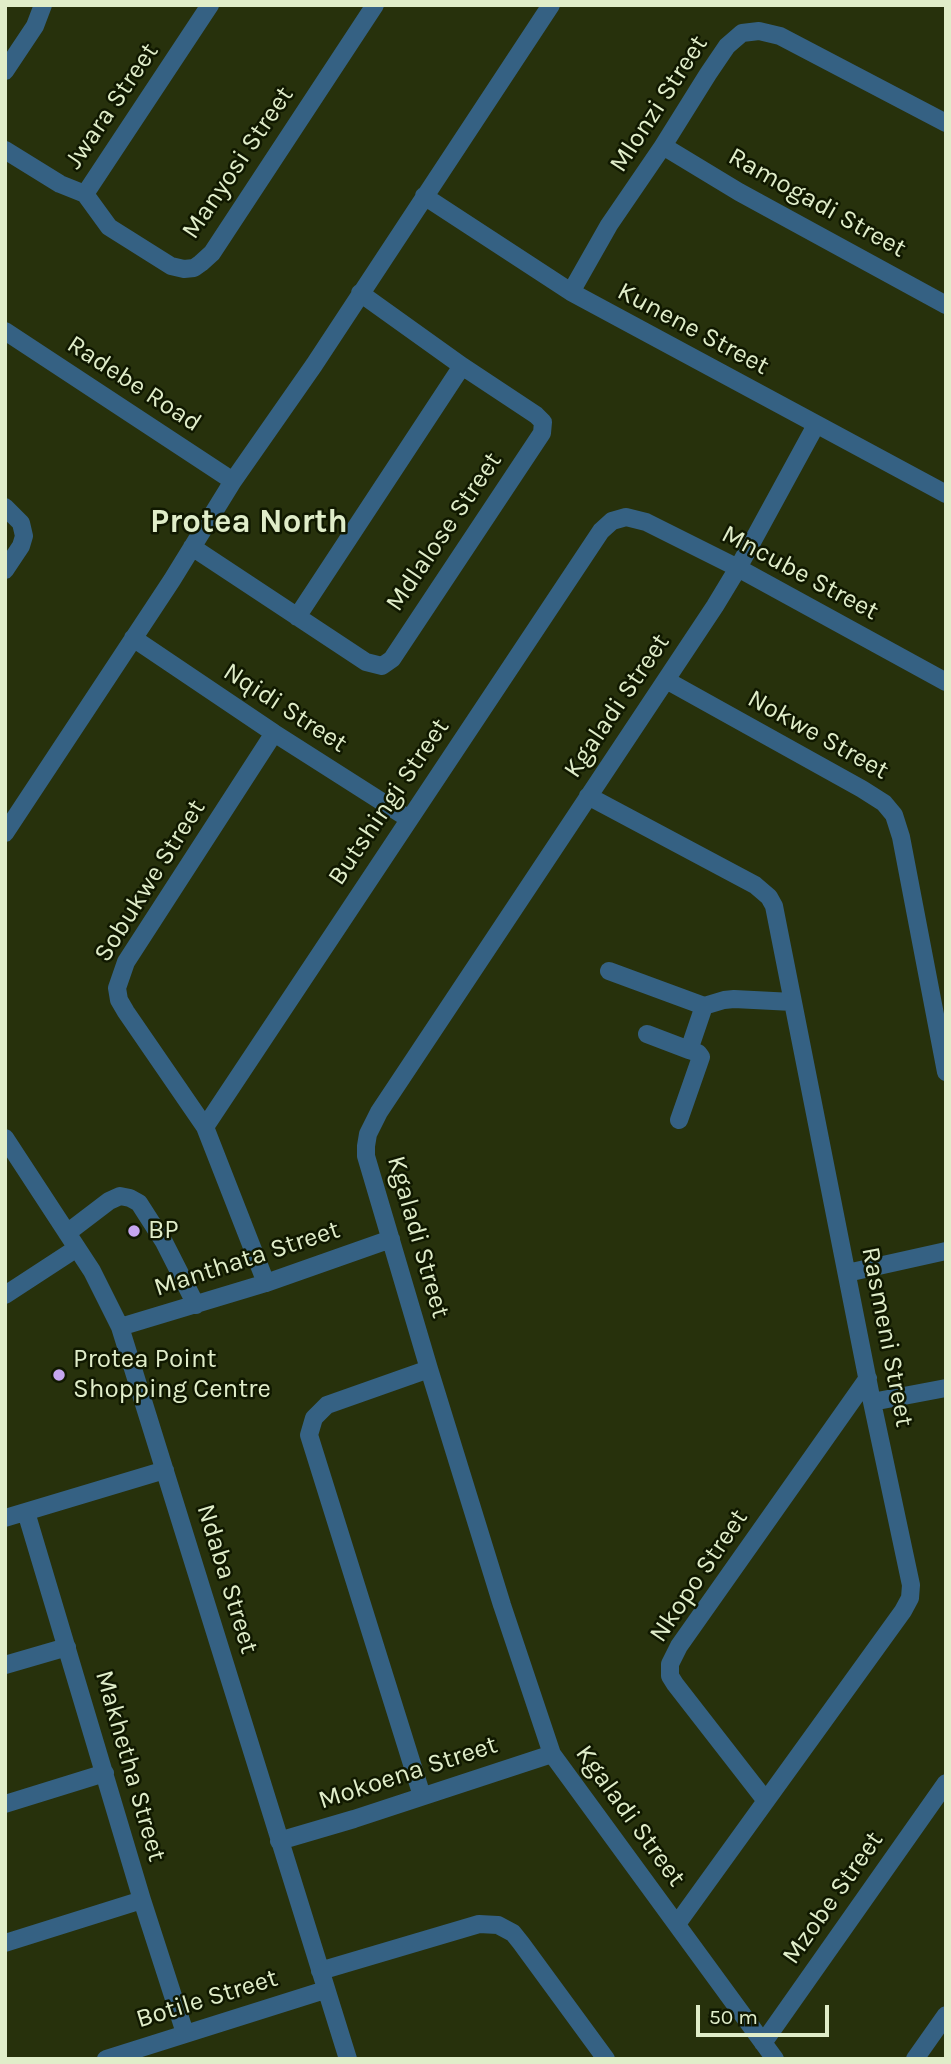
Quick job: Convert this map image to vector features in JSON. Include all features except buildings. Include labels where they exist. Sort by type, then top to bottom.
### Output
[{"type":"street","points":[[5,71],[35,26],[43,5]]},
{"type":"street","name":"Jwara Street","points":[[5,150],[60,184],[85,194],[210,5]]},
{"type":"street","name":"Manyosi Street","points":[[85,194],[109,227],[171,266],[194,268],[212,253],[375,5]]},
{"type":"street","points":[[5,833],[233,481],[314,365],[551,5]]},
{"type":"street","name":"Mlonzi Street","points":[[571,292],[609,225],[735,37],[751,31],[767,32],[788,40],[946,123]]},
{"type":"street","name":"Ramogadi Street","points":[[663,146],[739,192],[946,305]]},
{"type":"street","name":"Kunene Street","points":[[424,196],[571,292],[946,494]]},
{"type":"street","name":"Mdlalose Street","points":[[192,547],[366,662],[378,666],[389,662],[534,444],[543,429],[541,420],[360,293]]},
{"type":"street","name":"Radebe Road","points":[[5,331],[233,481]]},
{"type":"street","points":[[297,617],[462,366]]},
{"type":"street","name":"Kgaladi Street","points":[[775,2059],[552,1754],[502,1605],[366,1156],[368,1134],[379,1112],[666,681],[738,568],[816,425]]},
{"type":"street","points":[[5,507],[21,523],[24,536],[21,546],[5,570]]},
{"type":"street","name":"Mncube Street","points":[[626,517],[646,522],[738,568],[946,682]]},
{"type":"street","name":"Butshingi Street","points":[[205,1127],[601,531],[612,521],[626,517]]},
{"type":"street","name":"Nqidi Street","points":[[133,638],[274,733],[410,819]]},
{"type":"street","name":"Nokwe Street","points":[[666,681],[862,789],[884,803],[894,815],[901,837],[946,1072]]},
{"type":"street","name":"Sobukwe Street","points":[[266,1283],[205,1127],[122,1005],[118,981],[126,962],[274,733]]},
{"type":"street","name":"Rasmeni Street","points":[[588,796],[755,885],[765,893],[775,912],[872,1402],[910,1579],[910,1598],[903,1611],[677,1924]]},
{"type":"street","points":[[609,971],[704,1006],[734,999],[793,1002]]},
{"type":"street","points":[[689,1049],[704,1006]]},
{"type":"street","points":[[647,1034],[701,1054],[679,1120]]},
{"type":"street","name":"Ndaba Street","points":[[5,1138],[102,1290],[120,1326],[348,2059]]},
{"type":"street","points":[[5,1295],[72,1241],[109,1200],[120,1196],[139,1203],[164,1242],[196,1306]]},
{"type":"street","name":"Manthata Street","points":[[120,1326],[196,1306],[391,1239]]},
{"type":"street","points":[[847,1273],[946,1251]]},
{"type":"street","points":[[422,1796],[309,1434],[314,1418],[327,1405],[429,1369]]},
{"type":"street","name":"Nkopo Street","points":[[766,1801],[675,1684],[670,1676],[670,1664],[679,1646],[868,1378]]},
{"type":"street","points":[[872,1402],[946,1388]]},
{"type":"street","points":[[5,1518],[165,1470]]},
{"type":"street","name":"Makhetha Street","points":[[26,1512],[185,2034]]},
{"type":"street","points":[[5,1665],[67,1647]]},
{"type":"street","name":"Mokoena Street","points":[[279,1840],[354,1819],[552,1754]]},
{"type":"street","points":[[5,1804],[105,1773]]},
{"type":"street","name":"Mzobe Street","points":[[763,2042],[946,1783]]},
{"type":"street","points":[[5,1943],[142,1900]]},
{"type":"street","points":[[320,1971],[473,1926],[498,1925],[513,1933],[522,1943],[606,2059]]},
{"type":"street","name":"Botile Street","points":[[106,2059],[325,1990]]},
{"type":"street","points":[[915,2059],[946,2015]]},
{"type":"place","name":"BP","points":[[134,1231]]},
{"type":"place","name":"Protea Point Shopping Centre","points":[[59,1375]]},
{"type":"district","name":"Protea North","points":[[249,523]]}]
